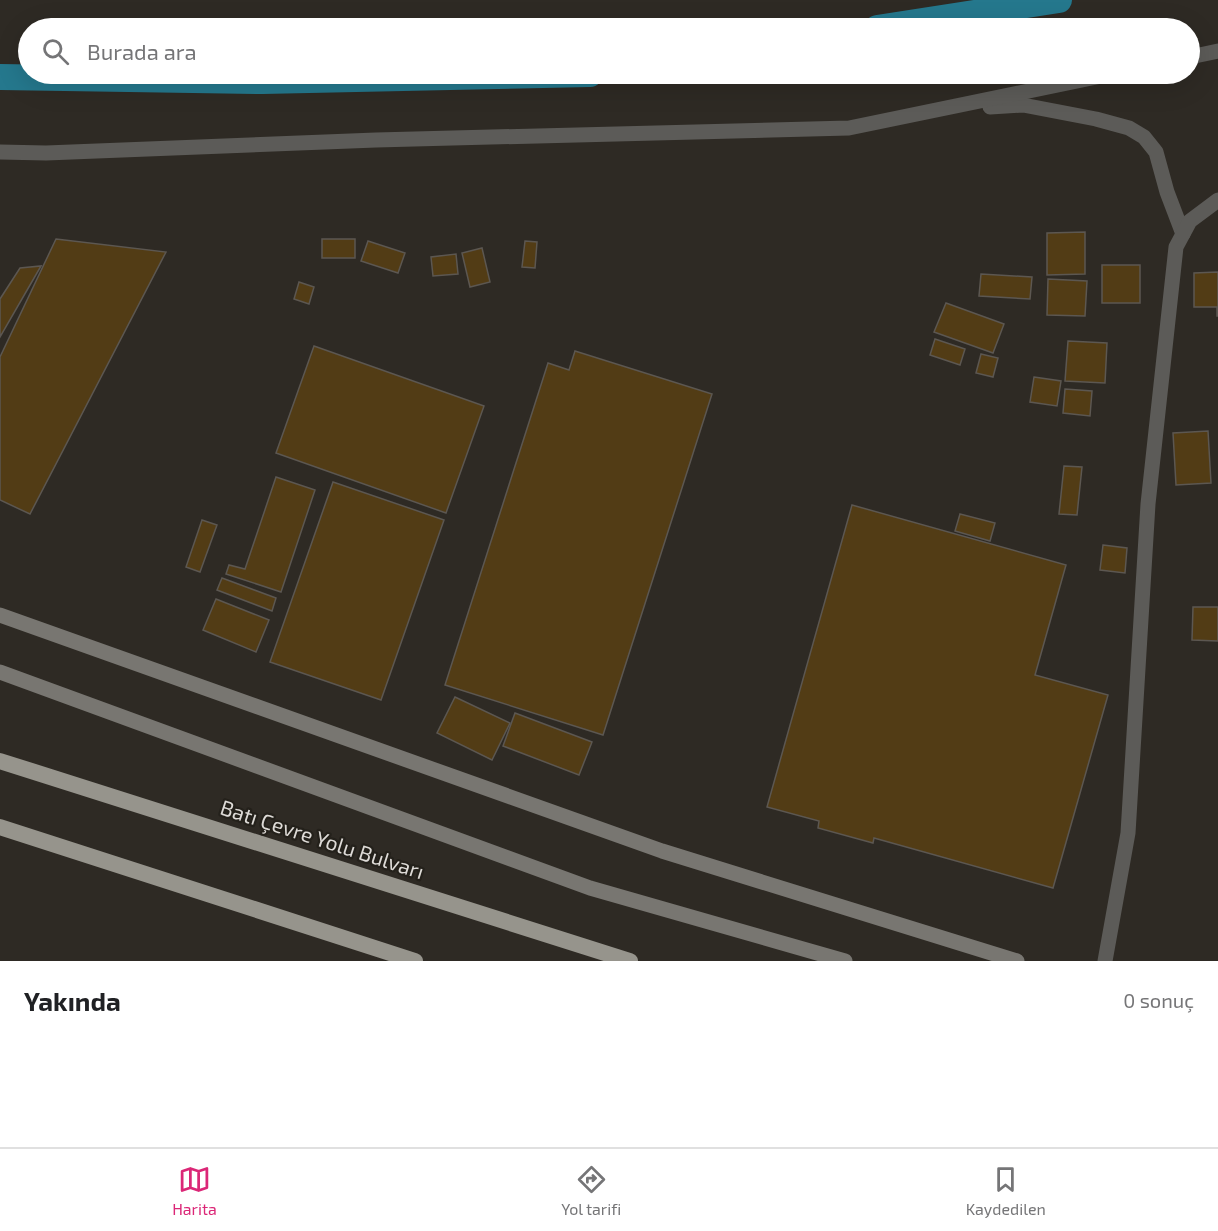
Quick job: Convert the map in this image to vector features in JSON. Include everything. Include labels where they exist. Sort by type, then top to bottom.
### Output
[{"type":"highway","name":"Batı Çevre Yolu Bulvarı","points":[[0,761],[630,961]]},
{"type":"highway","points":[[0,827],[415,961]]},
{"type":"main road","points":[[0,615],[662,851],[1017,961]]},
{"type":"main road","points":[[0,672],[590,888],[845,961]]},
{"type":"street","points":[[1200,55],[1218,51]]},
{"type":"street","points":[[0,152],[46,153],[376,140],[849,128],[1062,84]]},
{"type":"street","points":[[934,110],[1023,105],[1129,128],[1144,137],[1156,152],[1167,192],[1183,234]]},
{"type":"street","points":[[1105,961],[1128,833],[1148,504],[1176,247],[1190,221],[1218,200]]},
{"type":"building","points":[[1085,232],[1085,274],[1047,275],[1047,233]]},
{"type":"building","points":[[56,239],[166,252],[30,514],[0,500],[0,357]]},
{"type":"building","points":[[322,239],[355,239],[355,258],[322,258]]},
{"type":"building","points":[[368,241],[405,253],[398,273],[361,261]]},
{"type":"building","points":[[525,241],[537,242],[535,268],[522,267]]},
{"type":"building","points":[[482,248],[490,282],[470,287],[462,253]]},
{"type":"building","points":[[456,254],[458,274],[433,276],[431,257]]},
{"type":"building","points":[[1102,265],[1140,265],[1140,303],[1102,303]]},
{"type":"building","points":[[41,266],[0,337],[0,299],[20,268]]},
{"type":"building","points":[[1218,272],[1217,316],[1217,307],[1194,307],[1194,273]]},
{"type":"building","points":[[981,274],[1032,277],[1030,299],[979,296]]},
{"type":"building","points":[[1048,279],[1087,281],[1085,316],[1047,315]]},
{"type":"building","points":[[299,282],[314,287],[309,304],[294,299]]},
{"type":"building","points":[[946,303],[1004,324],[993,353],[934,332]]},
{"type":"building","points":[[935,339],[965,349],[960,365],[930,355]]},
{"type":"building","points":[[1068,341],[1107,343],[1105,383],[1065,381]]},
{"type":"building","points":[[314,346],[484,406],[446,513],[276,453]]},
{"type":"building","points":[[575,351],[712,394],[603,735],[445,685],[548,363],[569,370]]},
{"type":"building","points":[[981,354],[998,358],[993,377],[976,373]]},
{"type":"building","points":[[1034,377],[1061,381],[1057,406],[1030,402]]},
{"type":"building","points":[[1065,389],[1092,391],[1090,416],[1063,413]]},
{"type":"building","points":[[1208,431],[1211,483],[1176,485],[1173,433]]},
{"type":"building","points":[[1064,466],[1082,467],[1077,515],[1059,514]]},
{"type":"building","points":[[276,477],[315,490],[281,592],[226,574],[229,565],[245,569]]},
{"type":"building","points":[[333,482],[444,520],[381,700],[270,662]]},
{"type":"building","points":[[852,505],[1066,565],[1035,675],[1108,695],[1053,888],[874,838],[873,843],[818,828],[819,821],[767,807]]},
{"type":"building","points":[[960,514],[995,523],[990,541],[955,531]]},
{"type":"building","points":[[202,520],[217,525],[200,572],[186,567]]},
{"type":"building","points":[[1103,545],[1127,548],[1125,573],[1100,570]]},
{"type":"building","points":[[222,578],[276,598],[272,611],[217,590]]},
{"type":"building","points":[[216,599],[269,620],[256,652],[203,630]]},
{"type":"building","points":[[1193,607],[1218,607],[1218,641],[1192,640]]},
{"type":"building","points":[[455,697],[510,723],[492,760],[437,733]]},
{"type":"building","points":[[515,713],[592,742],[579,775],[503,746]]},
{"type":"waterway","points":[[942,18],[1059,0]]},
{"type":"waterway","points":[[0,77],[18,77]]}]
